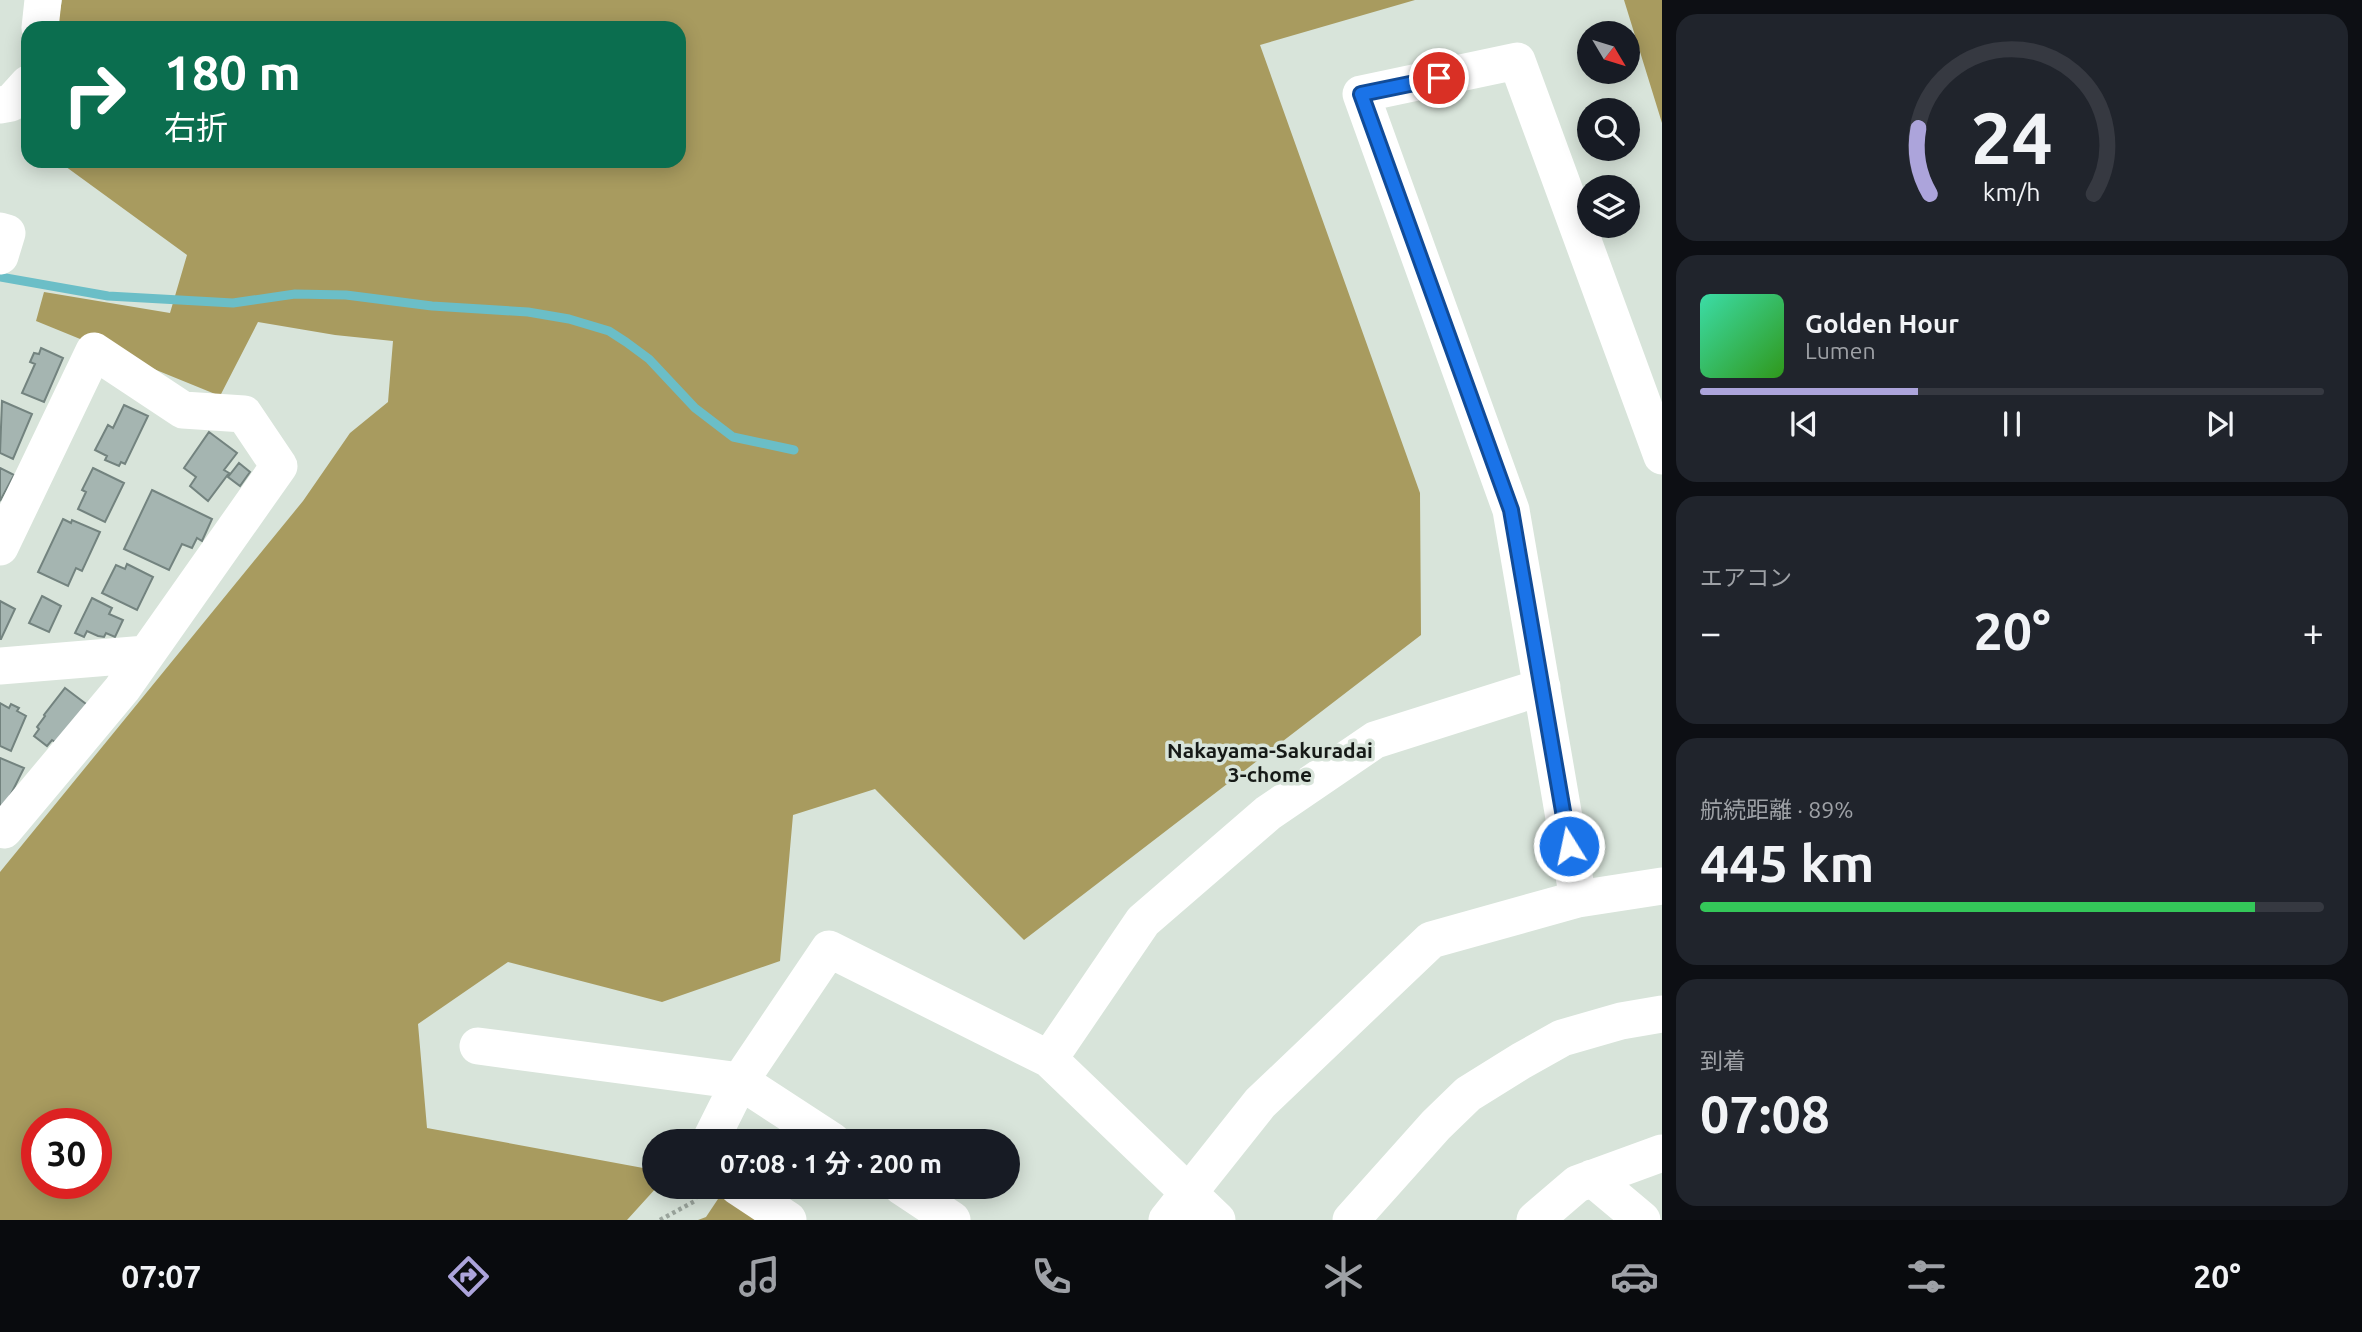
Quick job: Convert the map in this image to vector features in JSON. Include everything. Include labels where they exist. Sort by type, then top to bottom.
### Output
[{"type":"street","points":[[41,21],[44,0]]},
{"type":"street","points":[[1578,899],[1511,510],[1361,94],[1517,61],[1662,456]]},
{"type":"street","points":[[0,105],[11,103],[21,92]]},
{"type":"street","points":[[0,231],[7,233],[0,256]]},
{"type":"street","points":[[0,547],[94,351],[183,410],[244,414],[279,466],[122,689],[4,830]]},
{"type":"street","points":[[0,667],[146,654]]},
{"type":"street","points":[[1049,1059],[1143,921],[1268,813],[1374,740],[1542,687]]},
{"type":"street","points":[[1178,1206],[1260,1103],[1431,940],[1578,899],[1662,886]]},
{"type":"street","points":[[716,1129],[740,1081],[830,948],[1049,1059],[1178,1206],[1217,1220]]},
{"type":"street","points":[[1351,1220],[1436,1125],[1468,1094],[1562,1038],[1621,1021],[1662,1014]]},
{"type":"street","points":[[478,1046],[740,1081],[814,1129]]},
{"type":"street","points":[[1535,1220],[1577,1184],[1662,1153]]},
{"type":"street","points":[[1592,1178],[1642,1220]]},
{"type":"street","points":[[756,1199],[788,1220]]},
{"type":"street","points":[[920,1199],[952,1220]]},
{"type":"path","points":[[660,1220],[695,1199]]},
{"type":"shaded area","points":[[62,0],[1415,0],[1260,45],[1420,493],[1421,635],[1024,940],[875,789],[793,815],[780,961],[662,1002],[508,962],[418,1024],[427,1128],[642,1168],[642,1199],[646,1199],[627,1220],[0,1220],[0,872],[303,501],[350,433],[388,402],[393,341],[335,335],[258,322],[220,396],[36,321],[44,292],[170,313],[187,255],[68,168],[686,168],[686,21],[58,21]]},
{"type":"shaded area","points":[[1624,0],[1662,0],[1662,123],[1640,52],[1640,21],[1630,21]]},
{"type":"shaded area","points":[[718,1199],[730,1199],[756,1220],[698,1220],[706,1217]]},
{"type":"building","points":[[41,348],[63,358],[44,402],[22,393],[35,364],[30,362],[34,353],[39,354]]},
{"type":"building","points":[[2,401],[32,414],[13,459],[0,453]]},
{"type":"building","points":[[124,405],[148,416],[125,464],[121,462],[119,466],[105,460],[107,456],[95,450],[108,425],[113,428]]},
{"type":"building","points":[[209,432],[237,453],[224,470],[229,473],[208,501],[190,486],[196,477],[184,468]]},
{"type":"building","points":[[239,463],[250,472],[240,486],[228,477]]},
{"type":"building","points":[[0,468],[14,475],[0,501]]},
{"type":"building","points":[[93,468],[124,483],[105,522],[78,509],[86,492],[82,490]]},
{"type":"building","points":[[152,490],[212,519],[202,541],[197,538],[192,548],[182,544],[169,570],[124,549]]},
{"type":"building","points":[[63,519],[100,532],[82,571],[76,568],[68,586],[38,572]]},
{"type":"building","points":[[127,564],[153,577],[137,610],[102,593],[116,565],[125,569]]},
{"type":"building","points":[[42,596],[61,606],[49,632],[29,623]]},
{"type":"building","points":[[92,598],[112,608],[109,614],[123,620],[115,637],[106,633],[104,637],[98,636],[87,631],[84,637],[75,633]]},
{"type":"building","points":[[0,601],[15,609],[1,639],[0,639]]},
{"type":"building","points":[[65,688],[90,707],[61,746],[52,740],[47,746],[34,736],[44,715]]},
{"type":"building","points":[[0,703],[9,708],[11,704],[19,708],[17,711],[26,716],[11,751],[0,746]]},
{"type":"building","points":[[0,758],[24,768],[0,816]]},
{"type":"waterway","points":[[0,277],[108,296],[233,303],[295,294],[346,295],[432,306],[528,312],[569,319],[609,331],[626,342],[649,359],[695,408],[733,437],[794,450]]},
{"type":"district","name":"Nakayama-Sakuradai 3-chome","points":[[1270,763]]},
{"type":"route","points":[[1439,78],[1361,94],[1511,510],[1569,846]]}]
